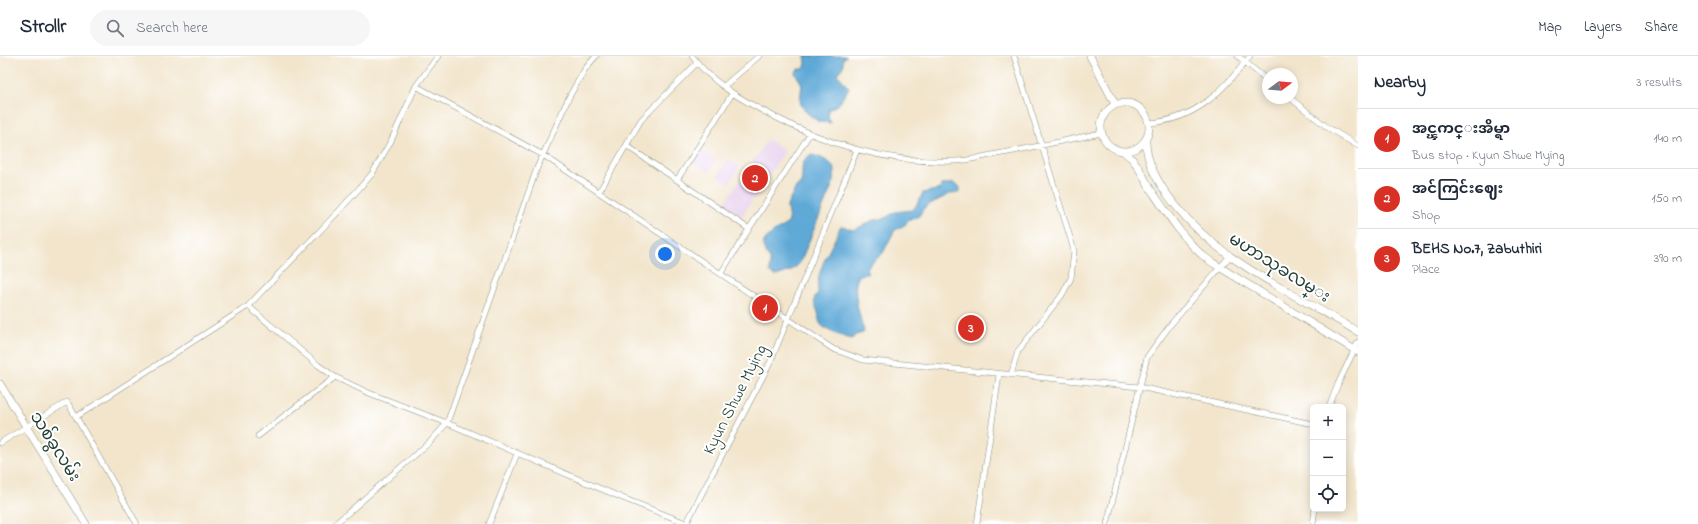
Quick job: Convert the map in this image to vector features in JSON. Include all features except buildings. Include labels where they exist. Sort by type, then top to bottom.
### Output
[{"type":"main road","points":[[1090,56],[1115,104]]},
{"type":"main road","points":[[1124,152],[1134,150],[1146,139],[1149,123],[1146,115],[1137,106],[1124,102],[1115,104],[1109,108],[1102,119],[1101,133],[1109,146],[1132,157],[1140,167],[1155,195],[1180,230],[1201,254],[1221,268],[1356,351]]},
{"type":"main road","name":"မဟာသုခလမ္း","points":[[1146,139],[1147,154],[1151,166],[1159,182],[1184,215],[1230,256],[1358,332]]},
{"type":"main road","name":"သစ်ခွလမ်း","points":[[0,384],[86,524]]},
{"type":"street","points":[[76,417],[248,306],[338,212],[372,174],[392,141],[416,86],[438,56]]},
{"type":"street","points":[[335,524],[430,442],[447,423],[543,155],[569,97],[585,68],[596,56]]},
{"type":"street","points":[[692,56],[697,63],[732,94],[810,134],[857,150],[904,160],[956,161],[1042,146],[1101,133]]},
{"type":"street","points":[[724,86],[759,56]]},
{"type":"street","points":[[1011,375],[1018,351],[1062,295],[1071,278],[1074,260],[1070,237],[1014,56]]},
{"type":"street","points":[[1238,56],[1262,75]]},
{"type":"street","points":[[1149,123],[1166,122],[1192,112],[1224,87],[1250,56]]},
{"type":"street","points":[[599,192],[641,120],[697,63]]},
{"type":"street","points":[[416,86],[543,155],[721,273],[787,320],[832,349],[863,360],[1139,387],[1310,423]]},
{"type":"street","points":[[677,180],[732,94]]},
{"type":"street","points":[[1298,104],[1327,127],[1358,146]]},
{"type":"street","points":[[721,273],[810,134]]},
{"type":"street","points":[[627,146],[749,229]]},
{"type":"street","name":"Kyun Shwe Mying","points":[[686,524],[770,364],[857,150]]},
{"type":"street","points":[[1107,524],[1147,357],[1170,324],[1230,256]]},
{"type":"street","points":[[248,306],[318,365],[336,377],[369,393],[447,423],[686,524]]},
{"type":"street","points":[[1330,404],[1338,384],[1356,351],[1358,342]]},
{"type":"street","points":[[977,524],[999,374]]},
{"type":"street","points":[[258,436],[336,377]]},
{"type":"street","points":[[0,443],[27,428],[67,402],[137,524]]},
{"type":"street","points":[[488,524],[518,454]]},
{"type":"street","points":[[1313,524],[1315,512]]},
{"type":"shaded area","points":[[768,139],[785,151],[742,216],[724,204]]},
{"type":"shaded area","points":[[700,150],[716,160],[709,172],[692,161]]},
{"type":"shaded area","points":[[728,159],[740,166],[729,184],[717,176]]},
{"type":"water","points":[[805,56],[847,56],[843,58],[843,67],[837,74],[849,88],[838,105],[829,109],[828,117],[831,123],[819,122],[807,113],[801,105],[800,100],[802,84],[795,73],[798,69],[804,69],[806,63]]},
{"type":"water","points":[[812,155],[826,160],[834,167],[835,172],[833,183],[800,263],[791,271],[776,276],[770,273],[770,259],[765,252],[763,246],[764,242],[772,234],[789,222],[787,206],[796,187],[801,182],[803,163]]},
{"type":"water","points":[[953,183],[960,187],[960,192],[950,194],[926,206],[918,217],[907,221],[906,224],[894,231],[883,253],[868,266],[867,274],[860,275],[857,280],[856,298],[864,331],[863,333],[855,335],[852,339],[834,333],[822,326],[814,299],[818,294],[819,274],[840,227],[843,226],[852,230],[871,221],[885,218],[895,212],[912,210],[923,193],[940,189],[942,185]]},
{"type":"place","name":"အင်ကြင်းဈေး","points":[[755,178]]},
{"type":"place","name":"အင္ၾကင္းအိမ္ရာ","points":[[765,308]]},
{"type":"place","name":"BEHS No.7, Zabuthiri","points":[[971,328]]}]
